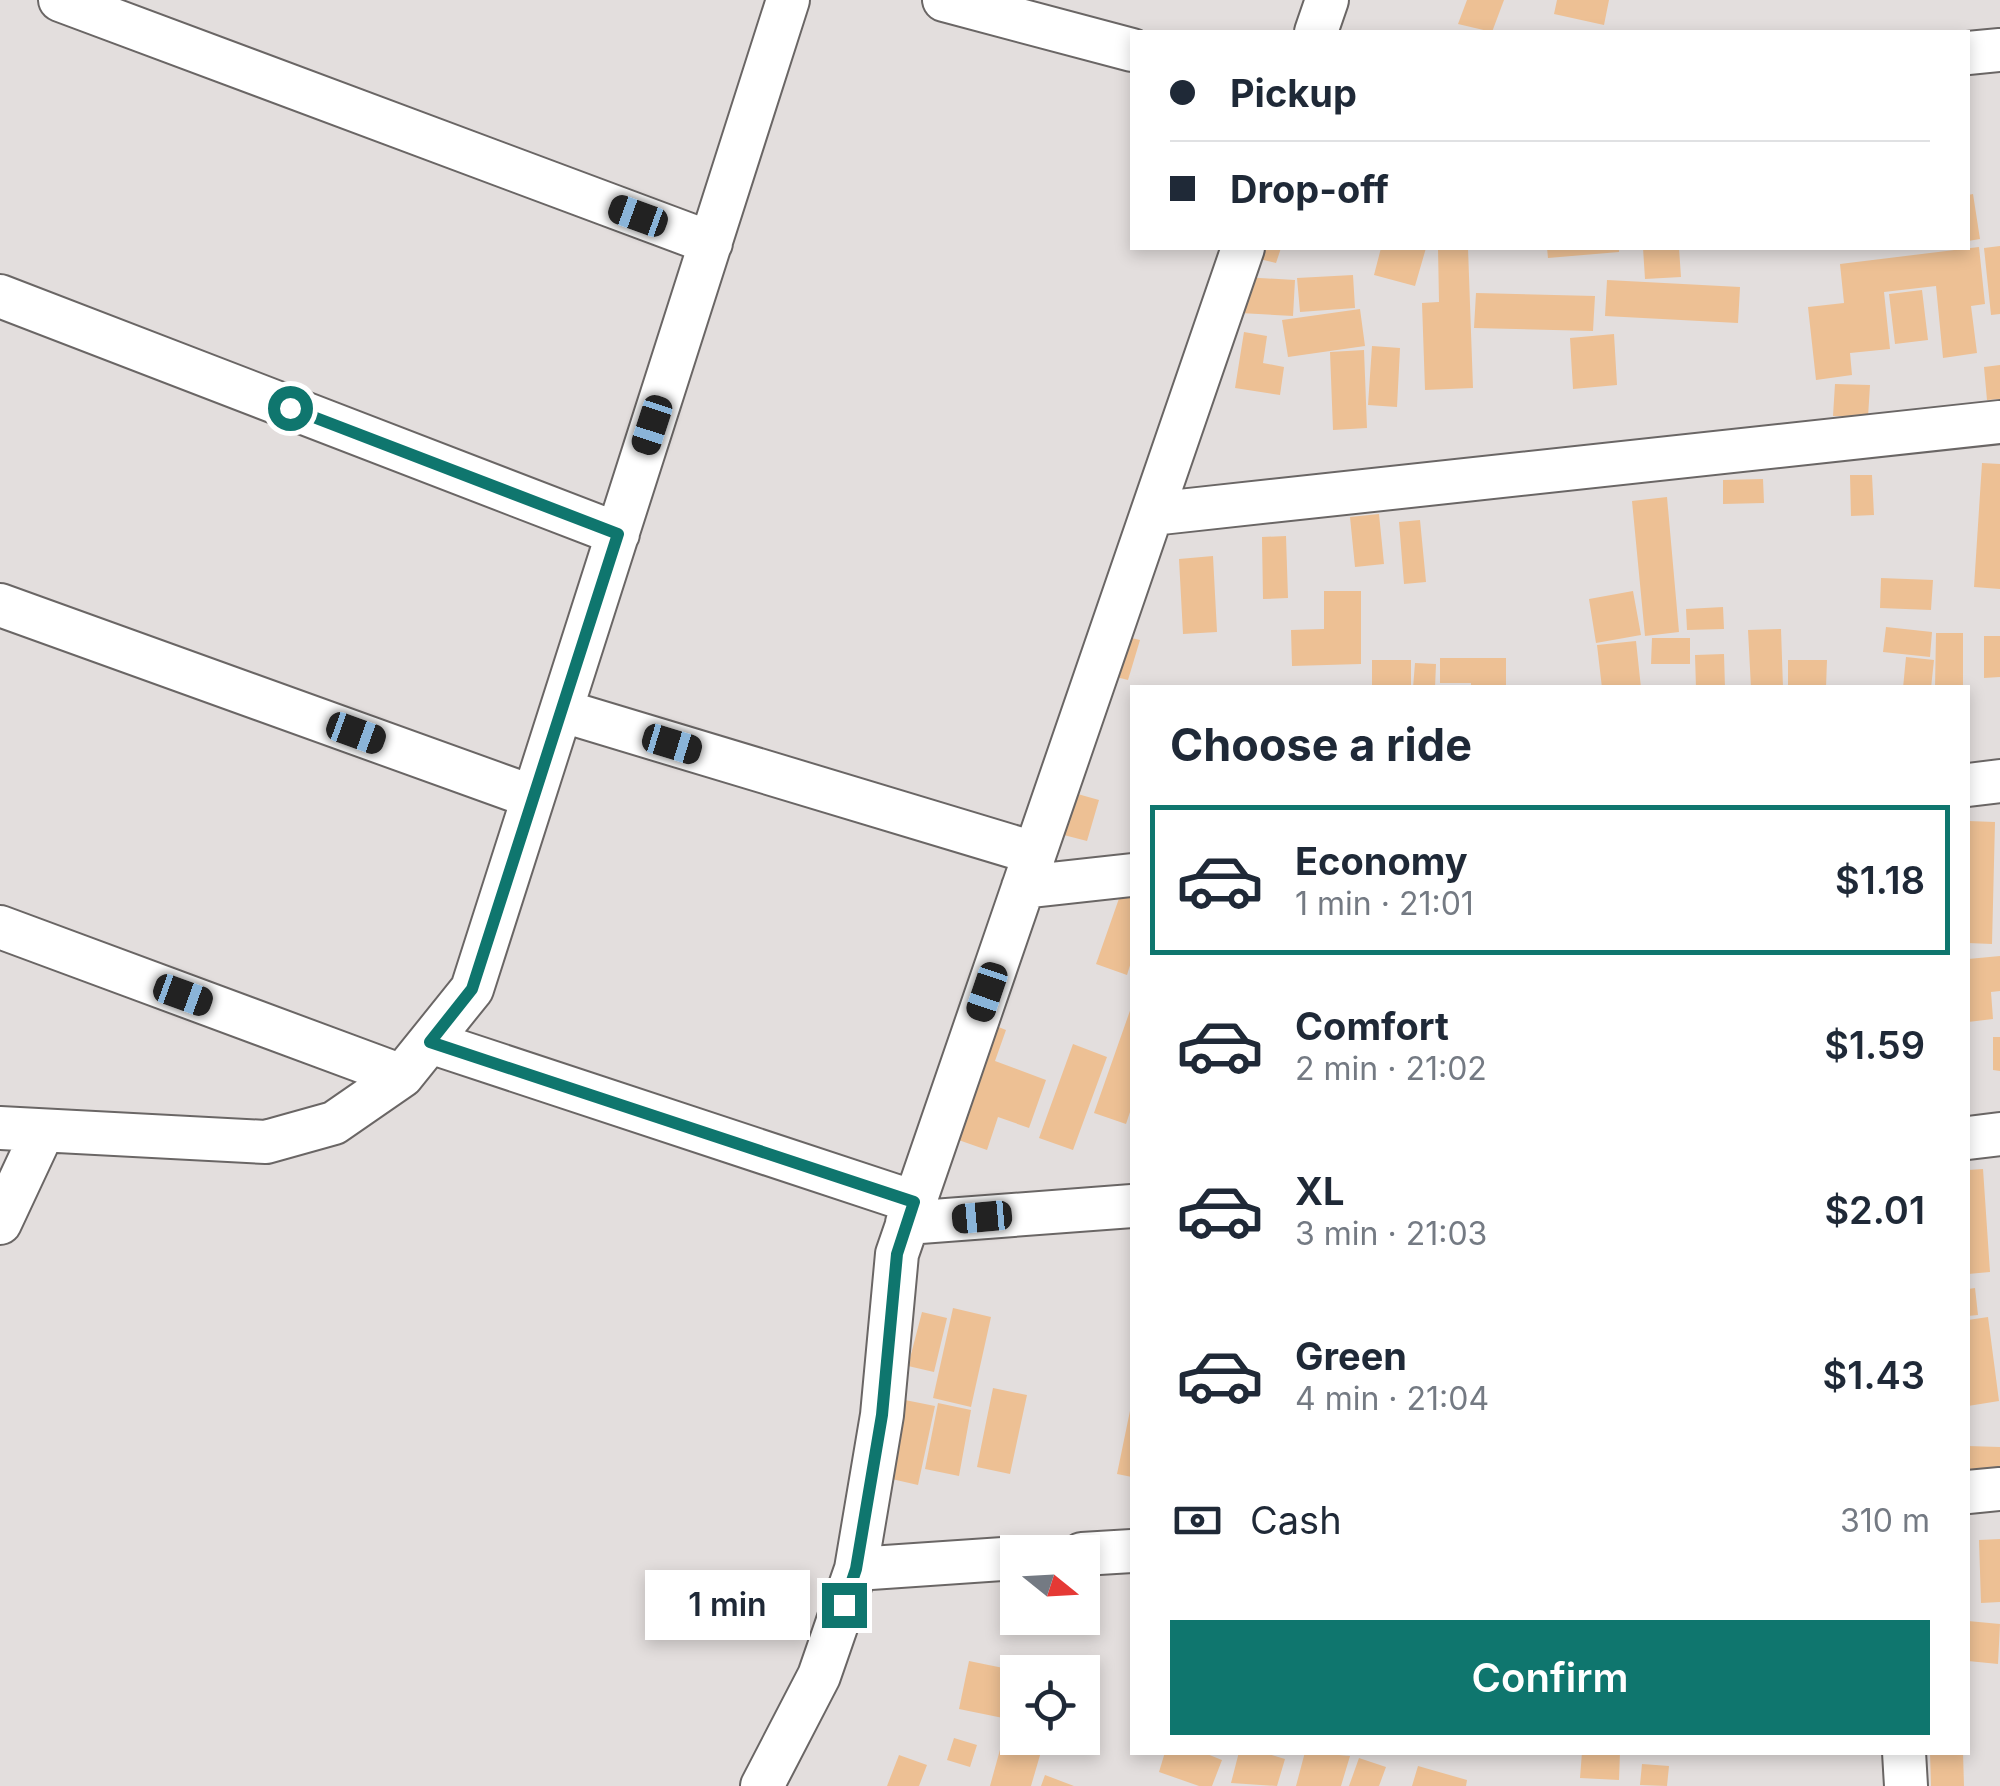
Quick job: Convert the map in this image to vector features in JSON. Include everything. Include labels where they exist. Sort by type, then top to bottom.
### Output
[{"type":"street","points":[[60,0],[711,243]]},
{"type":"street","points":[[0,1128],[266,1142],[334,1122],[402,1076],[472,989],[788,0]]},
{"type":"street","points":[[944,0],[1130,49]]},
{"type":"street","points":[[1317,30],[1327,0]]},
{"type":"street","points":[[1970,53],[2000,50]]},
{"type":"street","points":[[762,1786],[818,1676],[856,1569],[882,1415],[897,1254],[1243,250]]},
{"type":"street","points":[[0,296],[618,534]]},
{"type":"street","points":[[1152,514],[2000,422]]},
{"type":"street","points":[[0,605],[534,797]]},
{"type":"street","points":[[562,711],[1029,870],[1130,875]]},
{"type":"street","points":[[1970,785],[2000,782]]},
{"type":"street","points":[[0,927],[402,1076]]},
{"type":"street","points":[[430,1042],[911,1212],[1130,1206]]},
{"type":"street","points":[[0,1223],[42,1132]]},
{"type":"street","points":[[1970,1138],[2000,1134]]},
{"type":"street","points":[[1970,1492],[2000,1489]]},
{"type":"street","points":[[1100,1553],[1130,1550]]},
{"type":"street","points":[[856,1569],[1000,1559]]},
{"type":"street","points":[[1904,1755],[1906,1786]]},
{"type":"building","points":[[1467,0],[1504,0],[1493,30],[1458,24]]},
{"type":"building","points":[[1557,0],[1609,0],[1604,25],[1554,14]]},
{"type":"building","points":[[1973,194],[1980,239],[1970,241]]},
{"type":"building","points":[[2000,246],[2000,314],[1991,315],[1984,248]]},
{"type":"building","points":[[1979,247],[1985,304],[1971,306],[1977,353],[1943,358],[1936,286],[1884,292],[1890,349],[1850,353],[1852,375],[1816,380],[1808,307],[1844,303],[1840,264]]},
{"type":"building","points":[[1253,250],[1280,250],[1276,263],[1251,257]]},
{"type":"building","points":[[1380,250],[1425,250],[1415,286],[1374,275]]},
{"type":"building","points":[[1438,250],[1468,250],[1473,388],[1425,390],[1422,303],[1439,302]]},
{"type":"building","points":[[1547,250],[1619,250],[1619,252],[1548,258]]},
{"type":"building","points":[[1643,250],[1679,250],[1681,277],[1645,279]]},
{"type":"building","points":[[1353,275],[1355,308],[1300,312],[1297,278]]},
{"type":"building","points":[[1243,277],[1295,280],[1293,316],[1240,313]]},
{"type":"building","points":[[1607,280],[1740,287],[1738,323],[1605,316]]},
{"type":"building","points":[[1922,290],[1928,340],[1895,344],[1889,294]]},
{"type":"building","points":[[1476,293],[1595,296],[1593,331],[1474,328]]},
{"type":"building","points":[[1360,309],[1365,346],[1288,357],[1282,320]]},
{"type":"building","points":[[1244,332],[1267,336],[1263,363],[1284,367],[1280,395],[1235,388]]},
{"type":"building","points":[[1614,334],[1617,385],[1573,389],[1570,338]]},
{"type":"building","points":[[1372,346],[1400,348],[1397,407],[1368,405]]},
{"type":"building","points":[[1364,350],[1367,428],[1333,430],[1330,352]]},
{"type":"building","points":[[2000,365],[2000,399],[1987,400],[1984,367]]},
{"type":"building","points":[[1835,384],[1870,385],[1868,417],[1833,416]]},
{"type":"building","points":[[1982,463],[2000,464],[2000,589],[1974,587]]},
{"type":"building","points":[[1850,475],[1872,475],[1874,515],[1851,516]]},
{"type":"building","points":[[1763,479],[1764,503],[1723,504],[1723,480]]},
{"type":"building","points":[[1667,497],[1679,632],[1645,636],[1632,501]]},
{"type":"building","points":[[1379,514],[1384,564],[1355,567],[1350,517]]},
{"type":"building","points":[[1420,520],[1426,582],[1404,584],[1399,522]]},
{"type":"building","points":[[1286,536],[1288,598],[1263,599],[1262,537]]},
{"type":"building","points":[[1213,556],[1217,632],[1183,634],[1179,559]]},
{"type":"building","points":[[1881,578],[1933,580],[1931,610],[1880,608]]},
{"type":"building","points":[[1324,591],[1361,591],[1361,664],[1292,666],[1291,630],[1324,629]]},
{"type":"building","points":[[1633,591],[1641,635],[1596,643],[1589,599]]},
{"type":"building","points":[[1723,607],[1724,629],[1687,630],[1686,609]]},
{"type":"building","points":[[1886,627],[1932,632],[1930,657],[1883,652]]},
{"type":"building","points":[[1781,629],[1783,685],[1751,685],[1748,630]]},
{"type":"building","points":[[1936,633],[1963,633],[1963,685],[1935,685]]},
{"type":"building","points":[[1119,635],[1140,640],[1128,680],[1108,675]]},
{"type":"building","points":[[1984,636],[2000,636],[2000,677],[1984,678]]},
{"type":"building","points":[[1652,638],[1690,638],[1690,664],[1651,664]]},
{"type":"building","points":[[1636,641],[1641,685],[1602,685],[1597,645]]},
{"type":"building","points":[[1724,654],[1725,685],[1696,685],[1695,655]]},
{"type":"building","points":[[1906,657],[1934,660],[1931,685],[1903,685]]},
{"type":"building","points":[[1440,658],[1506,658],[1506,685],[1440,683]]},
{"type":"building","points":[[1372,660],[1411,660],[1411,685],[1372,685]]},
{"type":"building","points":[[1788,660],[1827,660],[1826,685],[1788,685]]},
{"type":"building","points":[[1415,663],[1436,664],[1435,685],[1413,685]]},
{"type":"building","points":[[1067,791],[1099,800],[1087,841],[1056,833]]},
{"type":"building","points":[[1970,821],[1995,822],[1992,944],[1970,943]]},
{"type":"building","points":[[1122,890],[1130,893],[1127,975],[1096,964]]},
{"type":"building","points":[[2000,956],[2000,991],[1991,992],[1993,1019],[1970,1022],[1970,959]]},
{"type":"building","points":[[1130,1011],[1130,1112],[1126,1124],[1094,1113]]},
{"type":"building","points":[[991,1024],[1006,1030],[995,1061],[1046,1080],[1029,1128],[998,1117],[987,1150],[950,1137]]},
{"type":"building","points":[[1993,1037],[2000,1037],[2000,1071],[1993,1070]]},
{"type":"building","points":[[1073,1044],[1107,1057],[1073,1150],[1039,1138]]},
{"type":"building","points":[[1983,1169],[1990,1272],[1970,1274],[1970,1170]]},
{"type":"building","points":[[1975,1288],[1978,1315],[1970,1316],[1970,1289]]},
{"type":"building","points":[[953,1308],[991,1317],[971,1407],[933,1398]]},
{"type":"building","points":[[922,1312],[947,1318],[934,1372],[908,1366]]},
{"type":"building","points":[[1988,1317],[1999,1401],[1970,1406],[1970,1320]]},
{"type":"building","points":[[993,1388],[1027,1395],[1010,1474],[977,1467]]},
{"type":"building","points":[[900,1399],[935,1406],[918,1485],[883,1477]]},
{"type":"building","points":[[938,1403],[971,1410],[959,1476],[925,1469]]},
{"type":"building","points":[[1130,1411],[1130,1477],[1117,1474]]},
{"type":"building","points":[[1970,1446],[2000,1447],[2000,1472],[1970,1471]]},
{"type":"building","points":[[2000,1539],[2000,1602],[1981,1603],[1979,1540]]},
{"type":"building","points":[[1970,1621],[2000,1624],[1998,1664],[1970,1661]]},
{"type":"building","points":[[969,1661],[1000,1667],[1000,1717],[959,1709]]},
{"type":"building","points":[[954,1738],[977,1745],[970,1767],[947,1760]]},
{"type":"building","points":[[1000,1750],[1000,1755],[1040,1755],[1031,1786],[990,1786]]},
{"type":"building","points":[[899,1755],[927,1765],[919,1786],[887,1786]]},
{"type":"building","points":[[1164,1755],[1210,1755],[1222,1760],[1212,1786],[1199,1786],[1159,1772]]},
{"type":"building","points":[[1238,1755],[1285,1759],[1277,1786],[1231,1783]]},
{"type":"building","points":[[1304,1755],[1350,1756],[1341,1786],[1296,1786]]},
{"type":"building","points":[[1582,1755],[1620,1755],[1619,1780],[1580,1778]]},
{"type":"building","points":[[1930,1755],[1963,1755],[1964,1786],[1931,1786]]},
{"type":"building","points":[[1359,1758],[1386,1767],[1379,1786],[1349,1786]]},
{"type":"building","points":[[1642,1764],[1669,1766],[1667,1786],[1640,1785]]},
{"type":"building","points":[[1418,1766],[1467,1780],[1466,1786],[1412,1786]]},
{"type":"building","points":[[1045,1775],[1074,1786],[1041,1786]]},
{"type":"route","points":[[290,408],[618,534],[472,989],[430,1042],[914,1202],[897,1254],[882,1415],[856,1569],[844,1605]]}]
